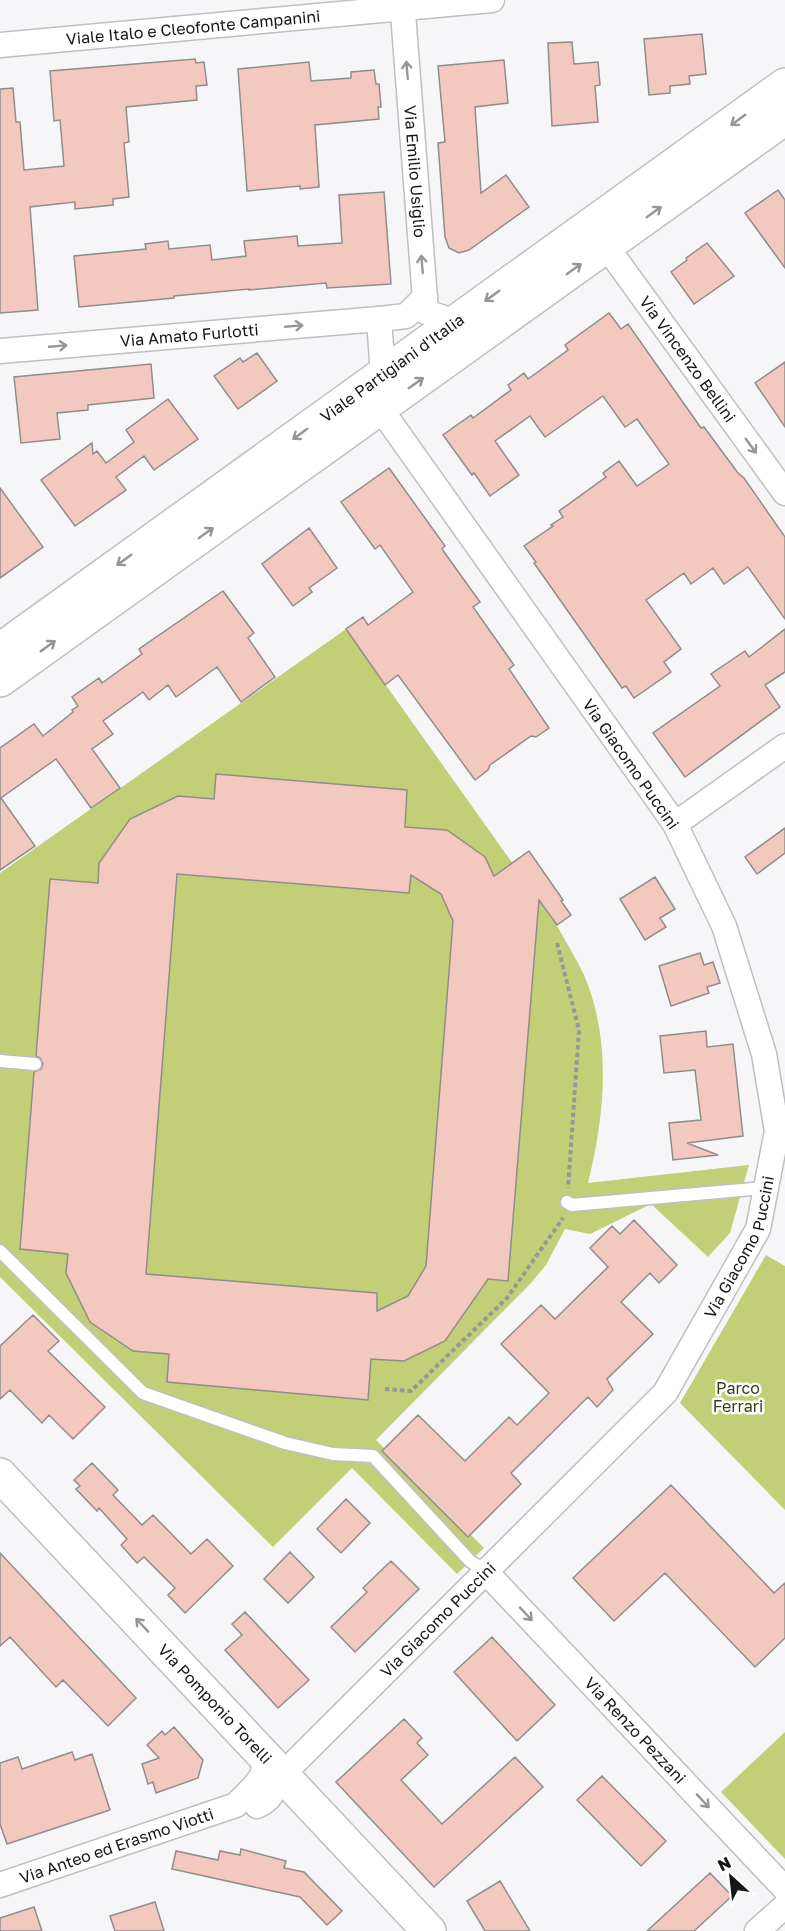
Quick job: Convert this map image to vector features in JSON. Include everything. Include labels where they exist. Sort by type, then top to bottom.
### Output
[{"type":"main road","name":"Viale Partigiani d'Italia","points":[[0,680],[380,408],[785,86]]},
{"type":"main road","name":"Viale Partigiani d'Italia","points":[[0,650],[456,322],[785,118]]},
{"type":"main road","name":"Via Pomponio Torelli","points":[[0,1474],[429,1931]]},
{"type":"street","name":"Viale Italo e Cleofonte Campanini","points":[[0,45],[402,4],[492,0]]},
{"type":"street","name":"Via Emilio Usiglio","points":[[402,4],[425,297]]},
{"type":"street","name":"Via Vincenzo Bellini","points":[[598,236],[785,493]]},
{"type":"street","name":"Via Amato Furlotti","points":[[0,351],[406,316],[425,297]]},
{"type":"street","points":[[425,297],[426,312],[456,322]]},
{"type":"street","points":[[379,319],[383,375]]},
{"type":"street","name":"Via Giacomo Puccini","points":[[282,1775],[664,1393],[758,1229],[765,1188],[781,1131],[764,1054],[724,926],[675,824],[380,408]]},
{"type":"street","points":[[675,824],[785,746]]},
{"type":"street","name":"Via Renzo Pezzani","points":[[485,1571],[785,1888]]},
{"type":"street","name":"Via Anteo ed Erasmo Viotti","points":[[232,1807],[250,1794],[260,1779],[264,1763],[257,1748]]},
{"type":"street","points":[[257,1806],[273,1795],[282,1775]]},
{"type":"street","name":"Via Anteo ed Erasmo Viotti","points":[[0,1885],[232,1807],[298,1805],[310,1808],[323,1819]]},
{"type":"street","points":[[757,1931],[785,1906]]},
{"type":"lane","points":[[0,1061],[35,1064]]},
{"type":"lane","points":[[567,1202],[572,1205],[765,1188]]},
{"type":"lane","points":[[0,1251],[143,1393],[285,1443],[333,1454],[374,1456],[470,1561],[485,1571]]},
{"type":"path","points":[[385,1389],[411,1391],[507,1298],[566,1214],[579,1030],[557,943]]},
{"type":"green space","points":[[346,629],[557,926],[584,975],[599,1026],[603,1078],[602,1104],[588,1183],[749,1165],[730,1233],[708,1257],[651,1204],[590,1234],[565,1229],[546,1265],[531,1283],[376,1440],[484,1548],[457,1574],[352,1468],[273,1547],[0,1277],[0,873]]},
{"type":"green space","name":"Parco Ferrari","points":[[766,1255],[785,1266],[785,1510],[680,1403]]},
{"type":"green space","points":[[785,1732],[785,1859],[721,1792]]},
{"type":"building","points":[[702,34],[706,74],[689,76],[690,84],[670,86],[670,93],[649,95],[644,39]]},
{"type":"building","points":[[572,42],[574,64],[598,62],[600,85],[595,86],[598,122],[552,126],[548,43]]},
{"type":"building","points":[[195,59],[196,63],[204,62],[207,85],[196,86],[197,100],[126,107],[129,142],[124,143],[129,197],[113,199],[113,205],[75,209],[75,202],[30,207],[38,310],[0,313],[0,89],[13,88],[16,122],[20,122],[24,170],[64,166],[60,120],[54,121],[50,71]]},
{"type":"building","points":[[504,60],[508,103],[475,107],[481,193],[506,175],[529,207],[469,250],[459,253],[449,248],[445,237],[438,143],[445,142],[438,66]]},
{"type":"building","points":[[309,62],[311,81],[351,78],[351,72],[374,70],[376,84],[379,84],[381,107],[378,107],[379,119],[315,125],[319,187],[300,189],[300,186],[247,191],[238,69]]},
{"type":"building","points":[[778,190],[785,200],[785,268],[745,213]]},
{"type":"building","points":[[384,192],[391,284],[327,288],[326,283],[79,307],[74,256],[146,249],[145,244],[168,241],[169,249],[210,245],[212,260],[246,256],[244,241],[297,236],[298,246],[342,243],[339,195]]},
{"type":"building","points":[[707,243],[734,276],[694,304],[671,272]]},
{"type":"building","points":[[609,313],[621,329],[628,324],[701,428],[704,427],[744,478],[785,537],[785,619],[748,567],[724,584],[713,568],[691,584],[684,573],[646,600],[681,649],[664,662],[671,672],[634,698],[626,686],[622,688],[524,546],[553,526],[551,525],[563,517],[559,511],[606,477],[603,473],[619,461],[637,486],[669,464],[637,419],[625,427],[603,396],[545,437],[530,416],[495,441],[519,475],[490,496],[443,435],[471,415],[473,418],[511,390],[508,385],[524,373],[528,379],[568,350],[565,345]]},
{"type":"building","points":[[257,353],[277,381],[238,409],[214,376],[240,358],[243,362]]},
{"type":"building","points":[[785,362],[785,427],[755,383]]},
{"type":"building","points":[[151,364],[154,398],[88,405],[88,410],[57,413],[60,439],[21,443],[14,377]]},
{"type":"building","points":[[168,399],[198,439],[154,470],[144,456],[116,477],[126,490],[75,526],[41,480],[92,443],[93,454],[97,451],[106,463],[134,442],[126,430]]},
{"type":"building","points":[[389,468],[445,546],[442,549],[480,602],[473,607],[514,665],[509,669],[549,728],[536,737],[531,736],[490,765],[488,770],[475,780],[398,675],[385,685],[346,629],[363,617],[368,625],[413,592],[380,545],[375,549],[341,502]]},
{"type":"building","points":[[0,488],[43,547],[0,578]]},
{"type":"building","points":[[309,528],[337,568],[309,588],[312,592],[293,606],[262,564]]},
{"type":"building","points":[[223,591],[254,633],[248,638],[275,677],[241,702],[217,667],[176,697],[168,685],[149,700],[143,692],[103,721],[113,734],[92,749],[120,788],[91,808],[56,759],[1,798],[35,846],[0,870],[0,748],[34,724],[43,736],[78,706],[72,697],[99,678],[102,683],[142,654],[139,649]]},
{"type":"building","points":[[785,629],[785,672],[765,685],[780,707],[685,777],[653,733],[720,686],[711,674],[745,651],[749,657]]},
{"type":"building","points":[[216,774],[407,790],[405,827],[447,830],[485,857],[494,876],[529,851],[571,915],[557,925],[539,900],[508,1281],[488,1279],[445,1341],[404,1361],[371,1359],[368,1400],[167,1382],[169,1354],[133,1351],[90,1322],[66,1273],[68,1254],[20,1249],[34,1072],[41,1069],[43,1064],[36,1056],[50,879],[98,883],[99,863],[130,819],[178,796],[214,799]],"holes":[[[177,874],[409,893],[411,875],[441,894],[453,921],[426,1266],[408,1296],[377,1311],[377,1293],[146,1274]]]},
{"type":"building","points":[[785,828],[785,853],[757,874],[745,857]]},
{"type":"building","points":[[655,877],[675,909],[660,918],[666,927],[645,940],[620,899]]},
{"type":"building","points":[[700,953],[704,965],[713,962],[720,983],[707,987],[709,993],[671,1006],[659,966]]},
{"type":"building","points":[[706,1031],[707,1047],[733,1044],[743,1136],[687,1143],[718,1155],[673,1160],[669,1123],[701,1120],[695,1070],[664,1073],[660,1036]]},
{"type":"building","points":[[634,1220],[677,1265],[659,1283],[650,1273],[621,1302],[653,1334],[607,1379],[613,1390],[597,1407],[588,1397],[511,1473],[521,1484],[468,1537],[382,1451],[418,1415],[465,1461],[509,1417],[517,1425],[549,1393],[501,1344],[541,1305],[555,1319],[608,1267],[590,1248],[612,1226],[620,1234]]},
{"type":"building","points":[[33,1315],[59,1341],[48,1351],[105,1407],[73,1439],[49,1415],[42,1423],[10,1390],[0,1399],[0,1346]]},
{"type":"building","points":[[92,1463],[118,1490],[113,1495],[142,1525],[153,1515],[191,1554],[207,1539],[233,1566],[185,1613],[168,1595],[175,1588],[144,1557],[137,1563],[121,1545],[127,1539],[99,1508],[97,1511],[76,1489],[80,1486],[74,1480]]},
{"type":"building","points":[[671,1485],[774,1593],[785,1583],[785,1638],[755,1667],[665,1573],[614,1621],[573,1578]]},
{"type":"building","points":[[346,1499],[370,1523],[341,1553],[317,1529]]},
{"type":"building","points":[[290,1552],[314,1577],[288,1603],[264,1579]]},
{"type":"building","points":[[0,1553],[136,1698],[108,1726],[63,1680],[56,1687],[10,1637],[0,1646]]},
{"type":"building","points":[[391,1561],[419,1589],[355,1652],[331,1627],[367,1592],[363,1588]]},
{"type":"building","points":[[245,1612],[309,1680],[278,1708],[225,1650],[242,1635],[232,1624]]},
{"type":"building","points":[[492,1637],[555,1705],[517,1741],[454,1672]]},
{"type":"building","points":[[404,1719],[422,1738],[417,1743],[428,1755],[401,1780],[442,1824],[515,1757],[543,1787],[434,1887],[336,1782]]},
{"type":"building","points":[[174,1727],[203,1760],[198,1778],[156,1793],[153,1782],[148,1784],[142,1764],[159,1758],[147,1745],[162,1731],[165,1735]]},
{"type":"building","points":[[72,1752],[75,1760],[92,1754],[110,1810],[7,1844],[0,1824],[0,1763],[18,1757],[22,1769]]},
{"type":"building","points":[[602,1776],[666,1841],[641,1866],[577,1800]]},
{"type":"building","points":[[241,1849],[286,1861],[284,1868],[304,1872],[342,1911],[327,1925],[300,1897],[172,1869],[176,1851],[218,1860],[220,1851],[240,1855]]},
{"type":"building","points":[[710,1873],[732,1896],[694,1931],[647,1931]]},
{"type":"building","points":[[500,1881],[530,1931],[485,1931],[467,1901]]},
{"type":"building","points":[[155,1902],[164,1931],[115,1931],[110,1916]]},
{"type":"building","points":[[34,1907],[42,1931],[0,1931],[0,1918]]}]
